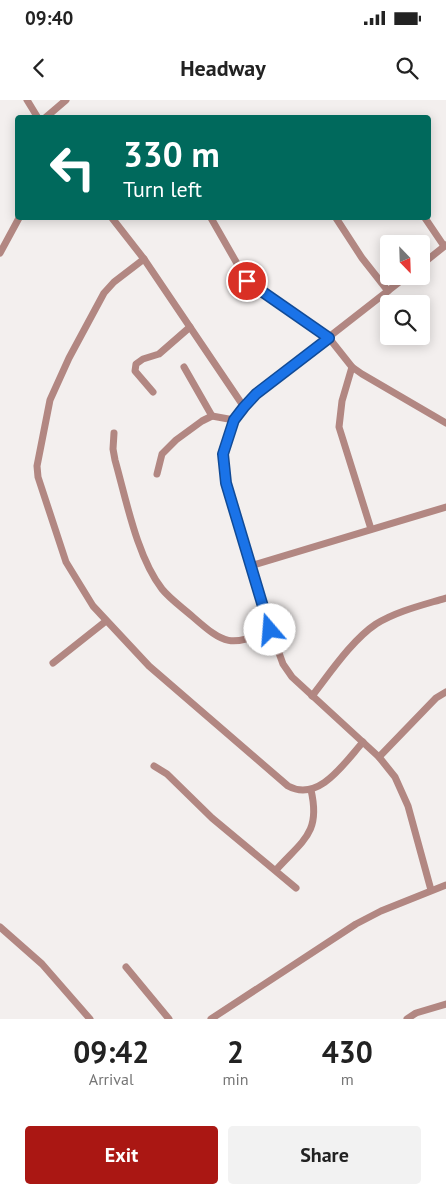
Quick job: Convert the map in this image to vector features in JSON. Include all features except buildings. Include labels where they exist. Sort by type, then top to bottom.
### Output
[{"type":"street","points":[[27,100],[36,115]]},
{"type":"street","points":[[48,115],[66,100]]},
{"type":"street","points":[[0,253],[18,220]]},
{"type":"street","points":[[114,220],[144,259],[244,407]]},
{"type":"street","points":[[212,220],[247,281],[329,338],[352,367],[446,423]]},
{"type":"street","points":[[337,220],[357,251],[388,291]]},
{"type":"street","points":[[426,220],[445,245],[430,258]]},
{"type":"street","points":[[144,259],[114,282],[104,294],[69,358],[50,400],[37,466],[38,477],[66,562],[81,589],[106,621],[149,666],[273,775],[295,790],[311,790],[328,780],[363,742]]},
{"type":"street","points":[[396,285],[256,394],[244,407],[234,420],[223,454],[224,472],[270,630],[287,671],[379,757],[395,777],[408,806],[431,890]]},
{"type":"street","points":[[153,392],[135,371],[136,364],[164,350],[190,327]]},
{"type":"street","points":[[352,367],[342,401],[339,426],[371,529]]},
{"type":"street","points":[[184,368],[212,416]]},
{"type":"street","points":[[157,474],[159,461],[169,447],[202,421],[212,416],[234,420]]},
{"type":"street","points":[[114,433],[113,449],[115,460],[137,534],[147,564],[162,590],[220,640],[239,642],[270,630]]},
{"type":"street","points":[[250,566],[446,507]]},
{"type":"street","points":[[312,696],[342,657],[375,624],[387,618],[446,598]]},
{"type":"street","points":[[53,663],[106,621]]},
{"type":"street","points":[[379,757],[436,698],[446,692]]},
{"type":"street","points":[[154,766],[176,782],[212,818],[296,888]]},
{"type":"street","points":[[276,870],[311,830],[315,811],[311,790]]},
{"type":"street","points":[[211,1019],[330,939],[381,911],[446,885]]},
{"type":"street","points":[[0,927],[42,964],[90,1019]]},
{"type":"street","points":[[126,968],[169,1019]]},
{"type":"street","points":[[407,1019],[416,1013],[446,1004]]},
{"type":"route","points":[[247,281],[329,338],[256,394],[244,407],[234,420],[227,436],[223,454],[226,483],[270,630]]}]
